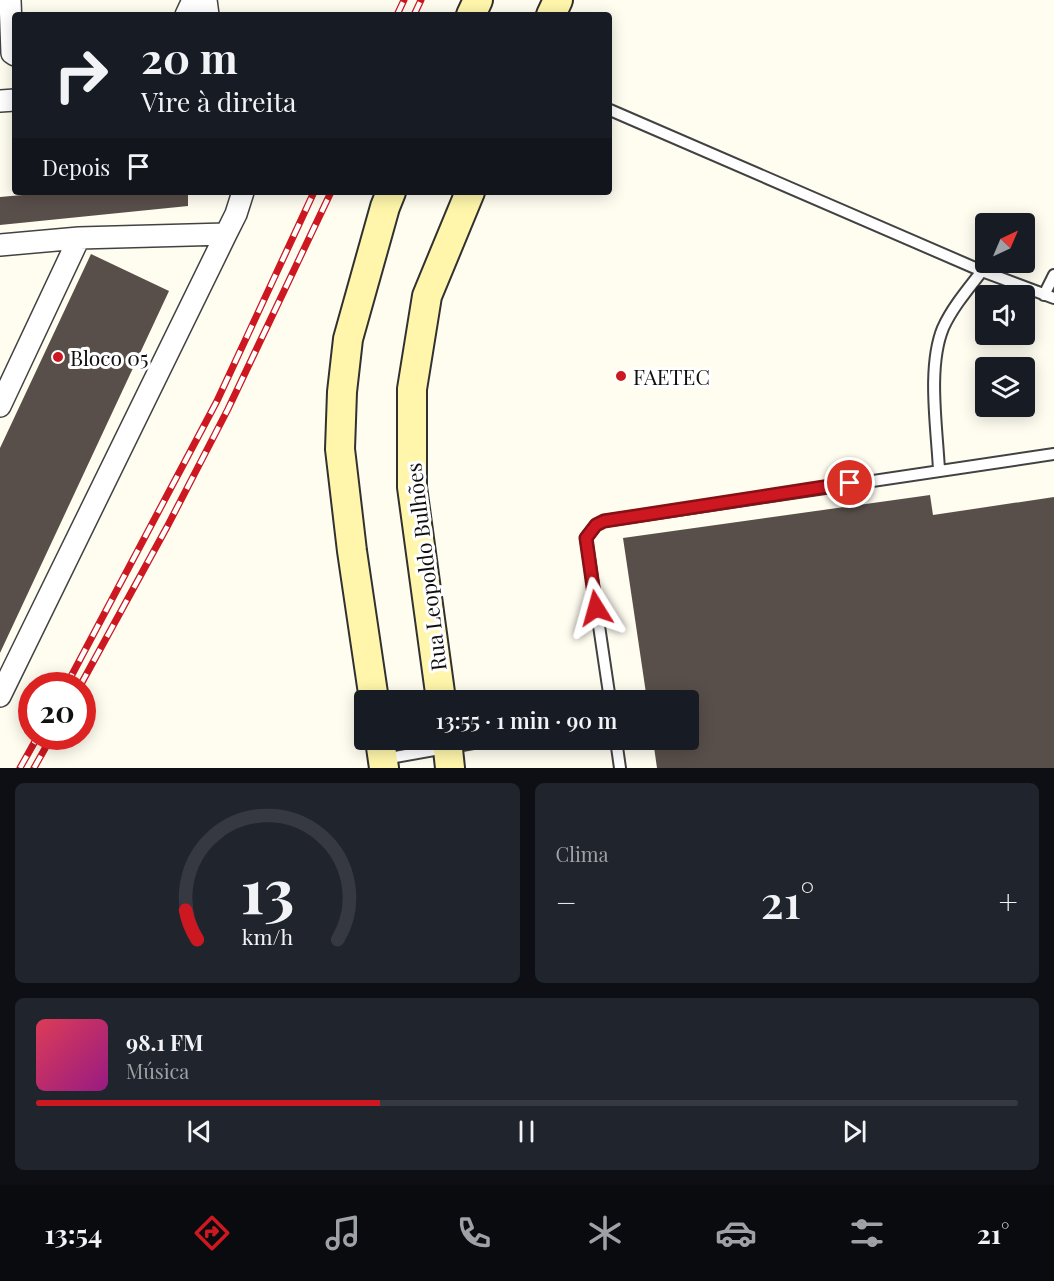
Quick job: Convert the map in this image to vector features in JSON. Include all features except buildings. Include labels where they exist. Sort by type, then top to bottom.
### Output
[{"type":"main road","points":[[373,690],[340,449],[348,339],[385,207],[391,195]]},
{"type":"main road","name":"Rua Leopoldo Bulhões","points":[[440,690],[412,487],[412,389],[427,296],[469,195]]},
{"type":"street","points":[[9,54],[10,0]]},
{"type":"street","points":[[0,696],[236,214],[242,195]]},
{"type":"street","points":[[0,245],[79,238],[226,234]]},
{"type":"street","points":[[0,406],[79,238]]},
{"type":"lane","points":[[612,111],[975,268]]},
{"type":"lane","points":[[939,470],[934,371],[937,348],[950,315],[981,273]]},
{"type":"lane","points":[[987,273],[1049,296],[1054,275]]},
{"type":"lane","points":[[609,690],[586,538],[596,525],[604,521],[1054,454]]},
{"type":"lane","points":[[617,750],[620,768]]},
{"type":"lane","points":[[382,755],[448,751]]},
{"type":"railway","points":[[398,12],[404,0]]},
{"type":"railway","points":[[415,12],[421,0]]},
{"type":"railway","points":[[73,672],[217,401],[313,195]]},
{"type":"railway","points":[[88,672],[228,409],[330,195]]},
{"type":"railway","points":[[20,768],[30,750]]},
{"type":"railway","points":[[34,768],[44,750]]},
{"type":"place","name":"Bloco 05","points":[[58,357]]},
{"type":"place","name":"FAETEC","points":[[621,376]]},
{"type":"route","points":[[596,608],[586,538],[596,525],[604,521],[850,483]]}]
